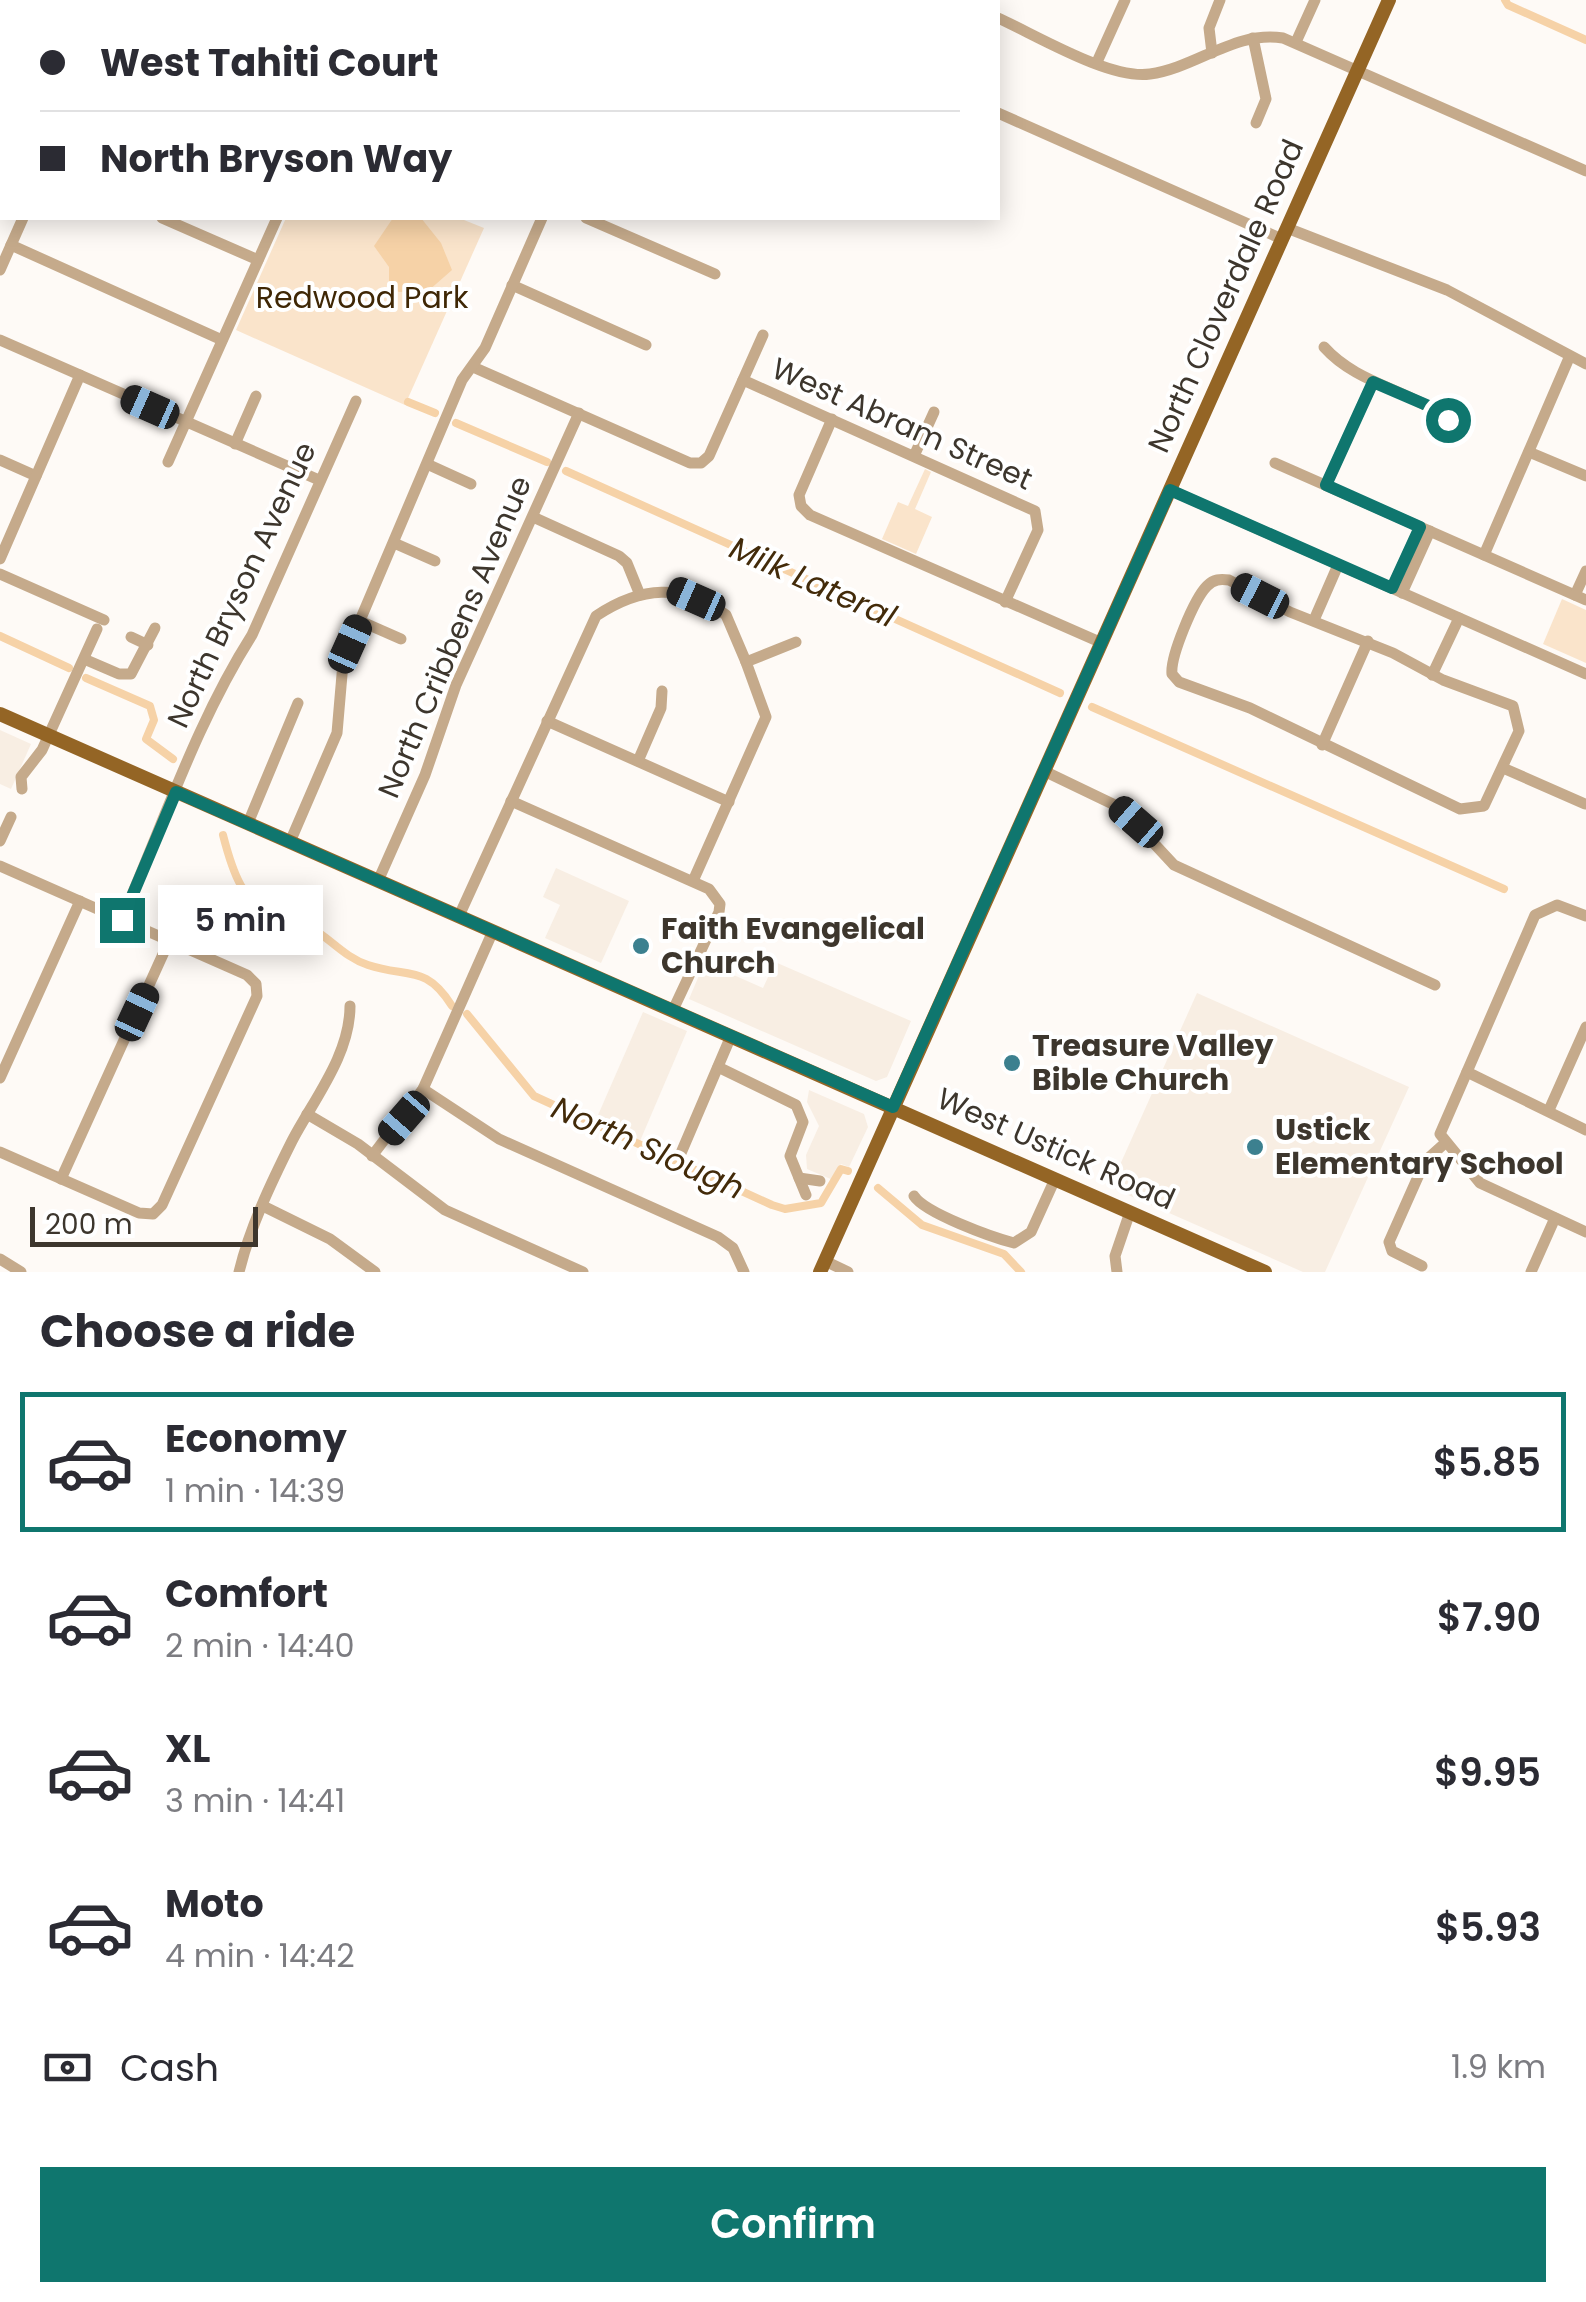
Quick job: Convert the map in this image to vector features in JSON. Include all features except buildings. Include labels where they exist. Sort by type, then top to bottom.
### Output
[{"type":"main road","name":"North Cloverdale Road","points":[[822,1266],[1389,0]]},
{"type":"main road","name":"West Ustick Road","points":[[0,714],[1130,1212],[1247,1268],[1265,1272]]},
{"type":"street","points":[[1097,62],[1125,0]]},
{"type":"street","points":[[1212,53],[1210,28],[1220,0]]},
{"type":"street","points":[[1296,42],[1315,0]]},
{"type":"street","points":[[1000,19],[1124,73],[1148,74],[1253,38],[1274,36],[1296,42],[1586,172]]},
{"type":"street","points":[[1253,38],[1267,108],[1256,123]]},
{"type":"street","points":[[1000,115],[1285,234],[1447,290],[1586,364]]},
{"type":"street","points":[[0,270],[22,220]]},
{"type":"street","points":[[167,220],[258,260]]},
{"type":"street","points":[[168,462],[276,220]]},
{"type":"street","points":[[290,842],[338,734],[343,664],[360,621],[462,380],[473,366],[541,220]]},
{"type":"street","points":[[591,220],[715,274]]},
{"type":"street","points":[[11,245],[222,340]]},
{"type":"street","points":[[512,285],[646,344]]},
{"type":"street","points":[[473,366],[690,463],[700,463],[709,456],[763,335]]},
{"type":"street","points":[[0,340],[318,480]]},
{"type":"street","points":[[1324,347],[1338,362],[1431,407],[1448,420]]},
{"type":"street","points":[[1484,555],[1569,358]]},
{"type":"street","points":[[0,559],[80,375]]},
{"type":"street","name":"West Abram Street","points":[[743,380],[1030,507],[1039,517],[1038,530],[1005,602]]},
{"type":"street","points":[[1326,485],[1373,382]]},
{"type":"street","points":[[235,444],[256,396]]},
{"type":"street","name":"North Bryson Avenue","points":[[122,920],[176,792],[356,401]]},
{"type":"street","points":[[914,456],[934,412]]},
{"type":"street","name":"North Cribbens Avenue","points":[[378,881],[425,775],[456,685],[579,414]]},
{"type":"street","points":[[832,419],[799,496],[801,506],[810,515],[1102,643]]},
{"type":"street","points":[[1529,452],[1586,476]]},
{"type":"street","points":[[0,460],[36,476]]},
{"type":"street","points":[[1275,462],[1580,598],[1586,571]]},
{"type":"street","points":[[427,464],[471,484]]},
{"type":"street","points":[[1170,490],[1586,674]]},
{"type":"street","points":[[532,517],[619,556],[627,563],[640,595]]},
{"type":"street","points":[[1397,591],[1425,529]]},
{"type":"street","points":[[394,543],[435,561]]},
{"type":"street","points":[[1314,620],[1338,565]]},
{"type":"street","points":[[0,574],[100,625],[49,736],[25,769],[22,789]]},
{"type":"street","points":[[1229,580],[1314,620],[1368,642],[1432,676],[1505,701],[1518,713],[1519,731],[1489,800],[1477,810],[1460,809],[1404,778],[1322,745],[1238,702],[1186,687],[1172,674],[1173,658],[1188,624],[1203,591],[1214,581],[1229,580]]},
{"type":"street","points":[[460,916],[596,616],[640,595],[674,590],[718,609],[731,623],[766,717],[693,881]]},
{"type":"street","points":[[1432,676],[1459,618]]},
{"type":"street","points":[[360,621],[401,638]]},
{"type":"street","points":[[84,659],[119,674],[131,674],[156,628]]},
{"type":"street","points":[[132,637],[148,645]]},
{"type":"street","points":[[746,662],[796,642]]},
{"type":"street","points":[[1322,745],[1368,642]]},
{"type":"street","points":[[638,761],[662,708],[662,692]]},
{"type":"street","points":[[248,823],[298,703]]},
{"type":"street","points":[[547,721],[729,802]]},
{"type":"street","points":[[1503,768],[1585,804]]},
{"type":"street","points":[[1044,771],[1121,808],[1174,866],[1435,985]]},
{"type":"street","points":[[512,800],[693,881],[716,896],[718,912],[673,1010]]},
{"type":"street","points":[[0,841],[11,817]]},
{"type":"street","points":[[0,866],[256,984],[257,996],[153,1214],[139,1213],[0,1152]]},
{"type":"street","points":[[0,1078],[80,901]]},
{"type":"street","points":[[1422,1266],[1389,1246],[1425,1161],[1442,1139],[1466,1072],[1531,922],[1548,907],[1563,906],[1586,916]]},
{"type":"street","points":[[372,1156],[424,1089],[493,931]]},
{"type":"street","points":[[61,1179],[169,941]]},
{"type":"street","points":[[239,1272],[263,1206],[347,1040],[350,1006]]},
{"type":"street","points":[[1549,1110],[1586,1027]]},
{"type":"street","points":[[681,1153],[731,1036]]},
{"type":"street","points":[[718,1067],[796,1104],[803,1122],[790,1156],[806,1195]]},
{"type":"street","points":[[1466,1072],[1586,1130]]},
{"type":"street","points":[[424,1089],[499,1140],[718,1237],[734,1248],[744,1268]]},
{"type":"street","points":[[307,1114],[445,1210],[583,1272]]},
{"type":"street","points":[[1442,1139],[1480,1182],[1586,1232]]},
{"type":"street","points":[[799,1178],[820,1181]]},
{"type":"street","points":[[914,1196],[934,1214],[958,1219],[978,1232],[1014,1243],[1032,1232],[1055,1179]]},
{"type":"street","points":[[263,1206],[330,1240],[375,1272]]},
{"type":"street","points":[[1117,1272],[1115,1256],[1130,1212]]},
{"type":"street","points":[[1531,1272],[1555,1218]]},
{"type":"street","points":[[1,1262],[21,1272]]},
{"type":"street","points":[[822,1266],[848,1272]]},
{"type":"shaded area","points":[[392,220],[423,220],[441,243],[452,270],[428,291],[399,292],[389,286],[389,267],[374,246]]},
{"type":"shaded area","points":[[0,730],[31,744],[11,789],[0,784]]},
{"type":"shaded area","points":[[556,868],[629,901],[601,963],[545,938],[560,905],[543,897]]},
{"type":"shaded area","points":[[775,962],[911,1021],[887,1077],[876,1081],[689,999],[703,966],[711,965],[763,988]]},
{"type":"shaded area","name":"Ustick Elementary School","points":[[1197,993],[1409,1087],[1325,1272],[1303,1272],[1110,1187]]},
{"type":"shaded area","points":[[643,1012],[687,1031],[640,1141],[595,1122]]},
{"type":"shaded area","points":[[809,1090],[864,1114],[868,1127],[849,1167],[841,1164],[833,1180],[807,1169],[806,1155],[819,1126],[807,1102]]},
{"type":"green space","name":"Redwood Park","points":[[285,220],[464,220],[484,228],[405,405],[236,330]]},
{"type":"green space","points":[[925,469],[931,472],[915,509],[932,517],[916,554],[882,539],[898,502],[908,506]]},
{"type":"green space","points":[[1562,599],[1586,610],[1586,663],[1543,644]]},
{"type":"waterway","points":[[1505,0],[1508,5],[1586,40]]},
{"type":"waterway","name":"Milk Lateral","points":[[408,402],[435,413]]},
{"type":"waterway","name":"Milk Lateral","points":[[456,423],[547,462]]},
{"type":"waterway","name":"Milk Lateral","points":[[566,471],[1060,693]]},
{"type":"waterway","name":"North Slough","points":[[0,636],[69,668]]},
{"type":"waterway","name":"North Slough","points":[[86,678],[150,706],[154,720],[146,739],[173,759]]},
{"type":"waterway","name":"Milk Lateral","points":[[1092,707],[1504,889]]},
{"type":"waterway","name":"North Slough","points":[[223,835],[235,873],[257,905],[310,927],[359,962],[424,978],[452,1006]]},
{"type":"waterway","name":"North Slough","points":[[467,1014],[534,1096],[772,1205],[785,1209],[821,1203],[841,1169],[848,1171]]},
{"type":"waterway","name":"North Slough","points":[[878,1188],[922,1225],[1004,1254],[1021,1272]]},
{"type":"place","name":"Faith Evangelical Church","points":[[641,946]]},
{"type":"place","name":"Treasure Valley Bible Church","points":[[1012,1063]]},
{"type":"place","name":"Ustick Elementary School","points":[[1255,1147]]},
{"type":"route","points":[[122,920],[176,792],[893,1107],[1170,490],[1392,588],[1420,527],[1326,485],[1373,382],[1431,407],[1448,420]]}]
